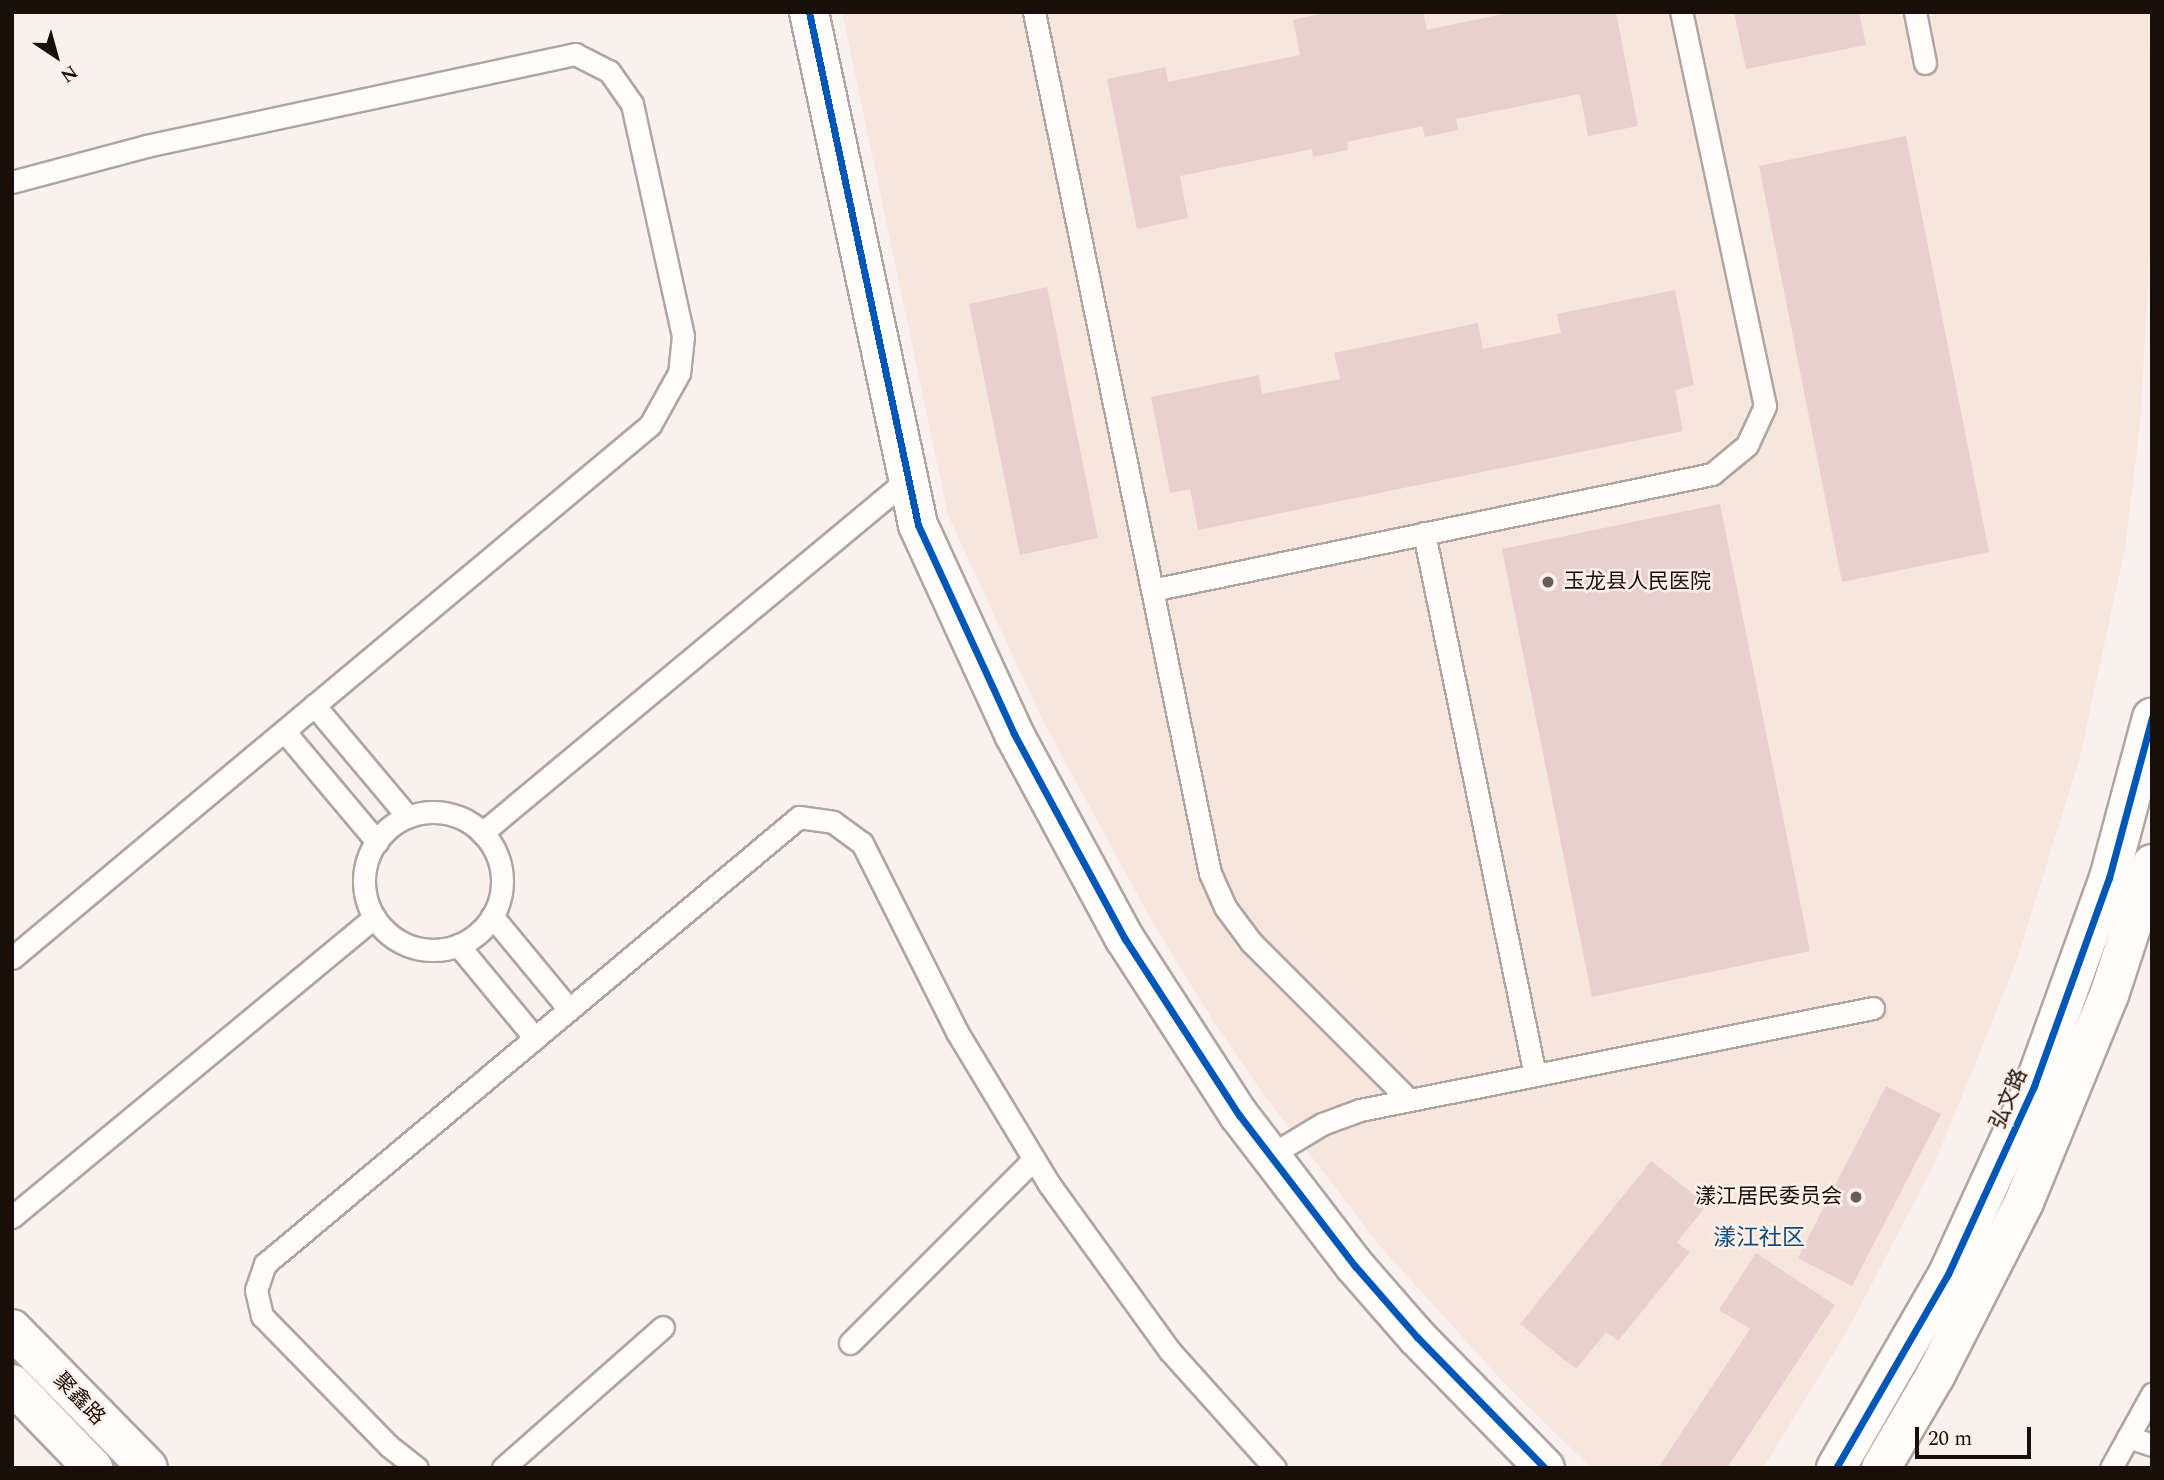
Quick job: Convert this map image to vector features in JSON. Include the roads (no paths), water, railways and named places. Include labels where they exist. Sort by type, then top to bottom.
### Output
[{"type":"street","points":[[809,12],[908,479],[923,537],[1014,734],[1125,939],[1185,1036],[1269,1156],[1417,1337],[1545,1468]]},
{"type":"street","name":"弘文路","points":[[1836,1468],[1948,1274],[2034,1086],[2109,878],[2152,718]]},
{"type":"street","points":[[1881,1468],[1936,1376],[2024,1202],[2109,995],[2152,864]]},
{"type":"street","name":"聚鑫路","points":[[12,1329],[148,1468]]},
{"type":"street","name":"聚鑫路","points":[[12,1384],[93,1468]]},
{"type":"lane","points":[[1034,12],[1216,890],[1251,942],[1409,1100]]},
{"type":"lane","points":[[1152,590],[1712,474],[1739,453],[1758,426],[1765,406],[1681,12]]},
{"type":"lane","points":[[1915,12],[1925,63]]},
{"type":"lane","points":[[12,182],[146,146],[575,54],[609,71],[632,104],[682,335],[680,373],[672,392],[650,425],[12,958]]},
{"type":"lane","points":[[482,833],[908,479]]},
{"type":"lane","points":[[1424,533],[1535,1075]]},
{"type":"lane","points":[[314,705],[408,817]]},
{"type":"lane","points":[[284,731],[377,842]]},
{"type":"lane","points":[[448,814],[482,833],[501,867],[502,886],[492,916],[475,936],[458,945],[439,950],[401,943],[374,917],[364,879],[377,842],[408,817],[448,814]]},
{"type":"lane","points":[[417,1468],[389,1446],[261,1316],[257,1303],[259,1277],[265,1264],[799,817],[834,822],[862,843],[957,1032],[1034,1159],[1127,1297],[1230,1421],[1275,1468]]},
{"type":"lane","points":[[492,916],[569,1009]]},
{"type":"lane","points":[[12,1217],[374,917]]},
{"type":"lane","points":[[458,945],[535,1038]]},
{"type":"lane","points":[[1269,1156],[1340,1116],[1874,1008]]},
{"type":"lane","points":[[850,1343],[1034,1159]]},
{"type":"lane","points":[[503,1468],[663,1327]]},
{"type":"lane","points":[[2111,1468],[2152,1394]]},
{"type":"lane","points":[[2128,1437],[2152,1446]]},
{"type":"place","name":"玉龙县人民医院","points":[[1548,582]]},
{"type":"place","name":"漾江居民委员会","points":[[1856,1197]]},
{"type":"district","name":"漾江社区","points":[[1759,1239]]}]
